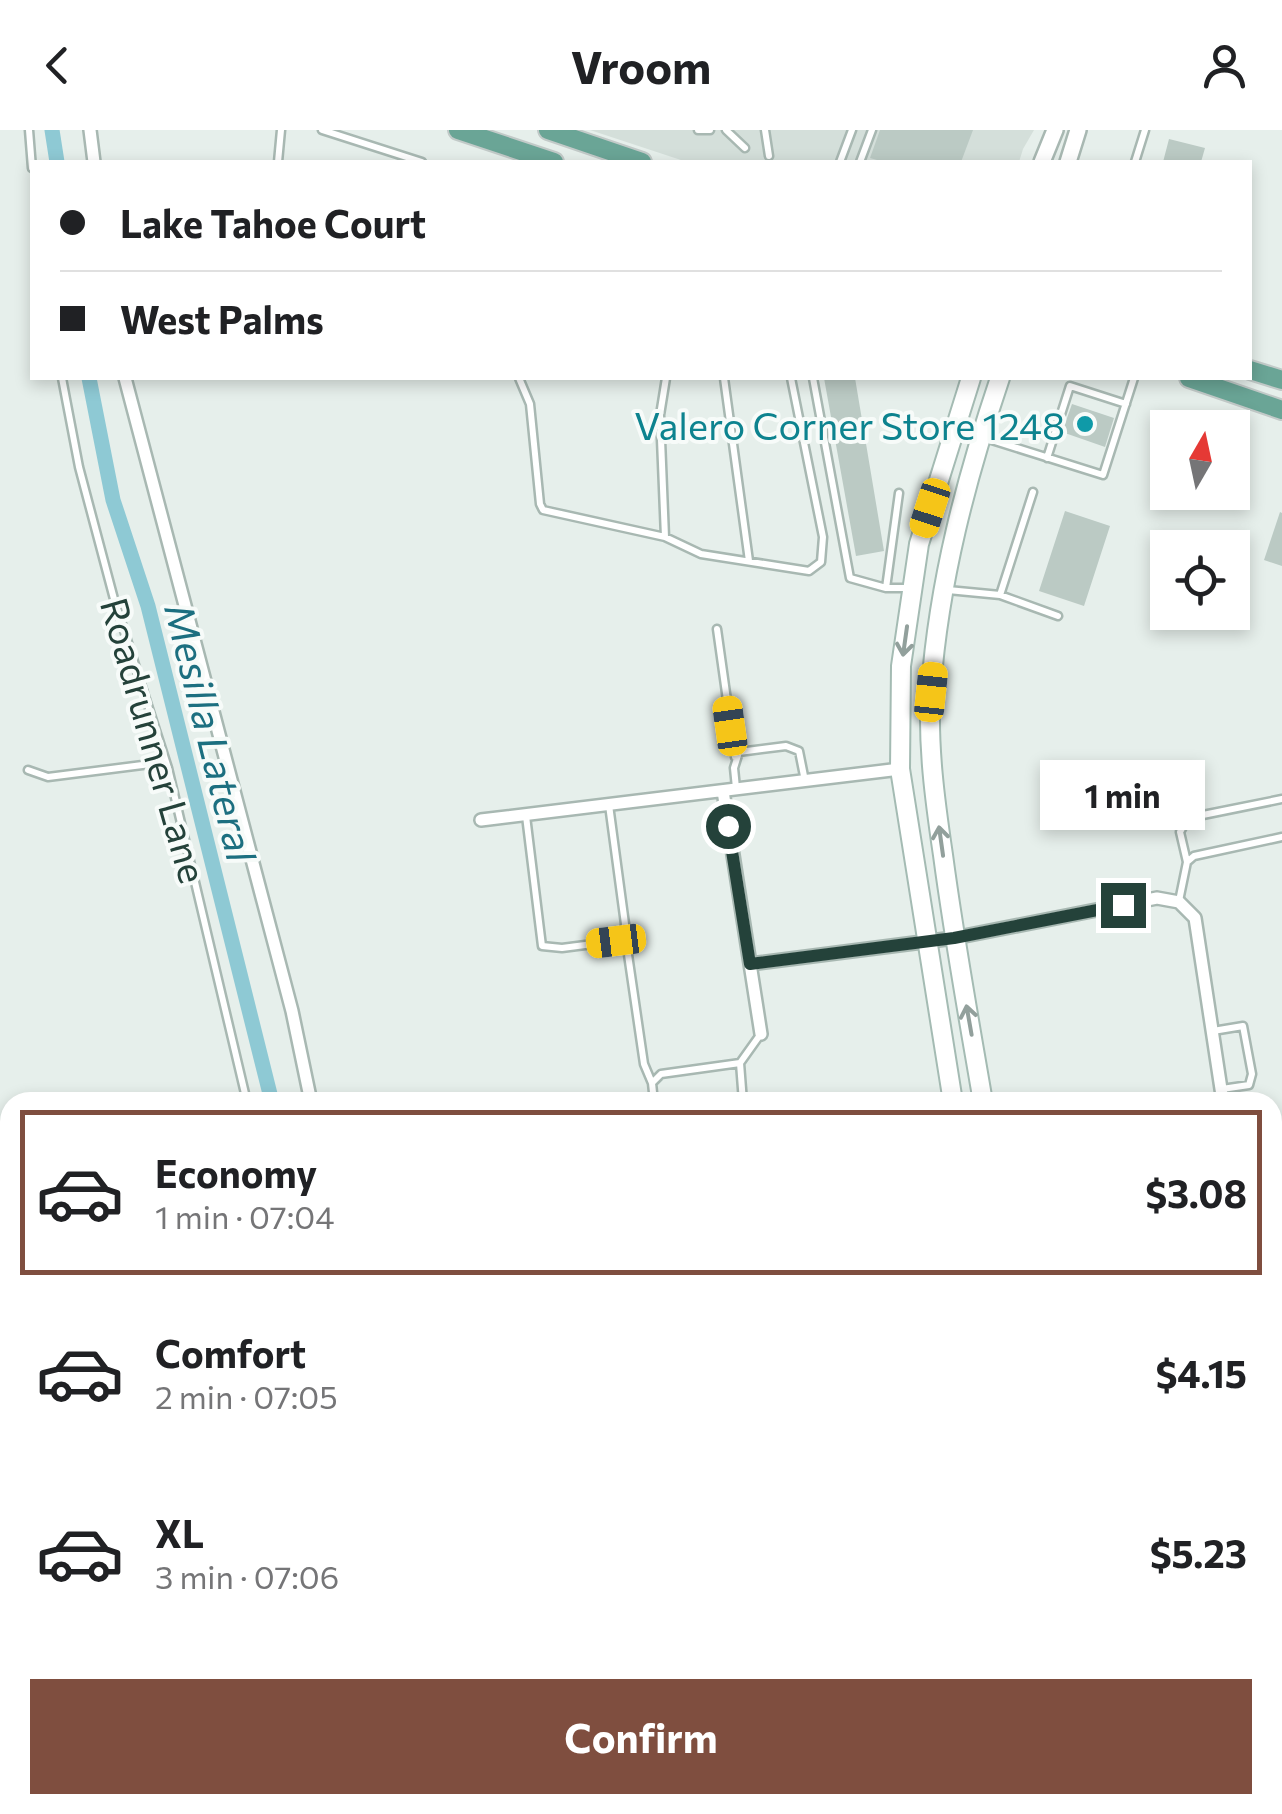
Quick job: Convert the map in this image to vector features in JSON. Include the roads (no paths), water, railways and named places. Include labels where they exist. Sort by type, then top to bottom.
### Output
[{"type":"main road","points":[[458,130],[531,159],[550,130],[636,160]]},
{"type":"main road","points":[[1252,371],[1282,380]]},
{"type":"main road","points":[[951,1092],[900,769],[901,666],[919,544],[970,380]]},
{"type":"main road","points":[[982,1092],[954,938],[934,796],[931,692],[942,590],[980,436],[999,380]]},
{"type":"main road","points":[[1194,380],[1282,410]]},
{"type":"main road","points":[[912,588],[942,590]]},
{"type":"street","points":[[90,130],[94,160]]},
{"type":"street","points":[[1043,160],[1055,130]]},
{"type":"street","points":[[1069,160],[1078,130]]},
{"type":"street","points":[[126,380],[292,1011],[310,1092]]},
{"type":"street","points":[[481,820],[900,769]]},
{"type":"street","points":[[729,790],[761,1034]]},
{"type":"street","points":[[750,964],[954,938],[1157,898],[1179,902],[1195,918],[1221,1092]]},
{"type":"lane","points":[[29,130],[31,160]]},
{"type":"lane","points":[[278,160],[281,130]]},
{"type":"lane","points":[[322,130],[416,160]]},
{"type":"lane","points":[[698,130],[710,130]]},
{"type":"lane","points":[[726,130],[746,148]]},
{"type":"lane","points":[[765,130],[770,156]]},
{"type":"lane","points":[[841,160],[852,130]]},
{"type":"lane","points":[[861,160],[872,130]]},
{"type":"lane","points":[[1136,160],[1144,130]]},
{"type":"lane","name":"Roadrunner Lane","points":[[62,380],[114,599],[166,762],[245,1092]]},
{"type":"lane","points":[[520,380],[530,404],[543,510],[666,537],[700,554],[802,571],[816,568],[821,562],[822,537],[791,380]]},
{"type":"lane","points":[[666,380],[660,415],[666,537]]},
{"type":"lane","points":[[724,380],[749,561]]},
{"type":"lane","points":[[813,380],[850,578],[886,588],[912,588]]},
{"type":"lane","points":[[980,436],[1103,475],[1133,380]]},
{"type":"lane","points":[[1048,458],[1070,386],[1126,404]]},
{"type":"lane","points":[[1000,595],[1032,492]]},
{"type":"lane","points":[[886,588],[899,493]]},
{"type":"lane","points":[[942,590],[1000,595],[1058,616]]},
{"type":"lane","points":[[717,629],[735,758],[729,790]]},
{"type":"lane","points":[[735,758],[746,750],[794,747],[802,756],[805,781]]},
{"type":"lane","points":[[28,770],[48,776],[166,762]]},
{"type":"lane","points":[[1179,902],[1186,862],[1180,832],[1188,818],[1282,800]]},
{"type":"lane","points":[[610,805],[644,1064],[653,1092]]},
{"type":"lane","points":[[526,815],[542,946],[562,948],[616,941],[625,933]]},
{"type":"lane","points":[[1186,862],[1207,852],[1282,836]]},
{"type":"lane","points":[[1212,1031],[1242,1026],[1252,1074],[1249,1085],[1232,1092]]},
{"type":"lane","points":[[742,1092],[740,1063],[761,1034]]},
{"type":"lane","points":[[652,1083],[661,1074],[740,1063]]},
{"type":"waterway","name":"Mesilla Lateral","points":[[52,130],[57,160]]},
{"type":"waterway","name":"Mesilla Lateral","points":[[89,380],[113,500],[148,606],[270,1092]]},
{"type":"place","name":"Valero Corner Store 1248","points":[[1085,424]]}]
